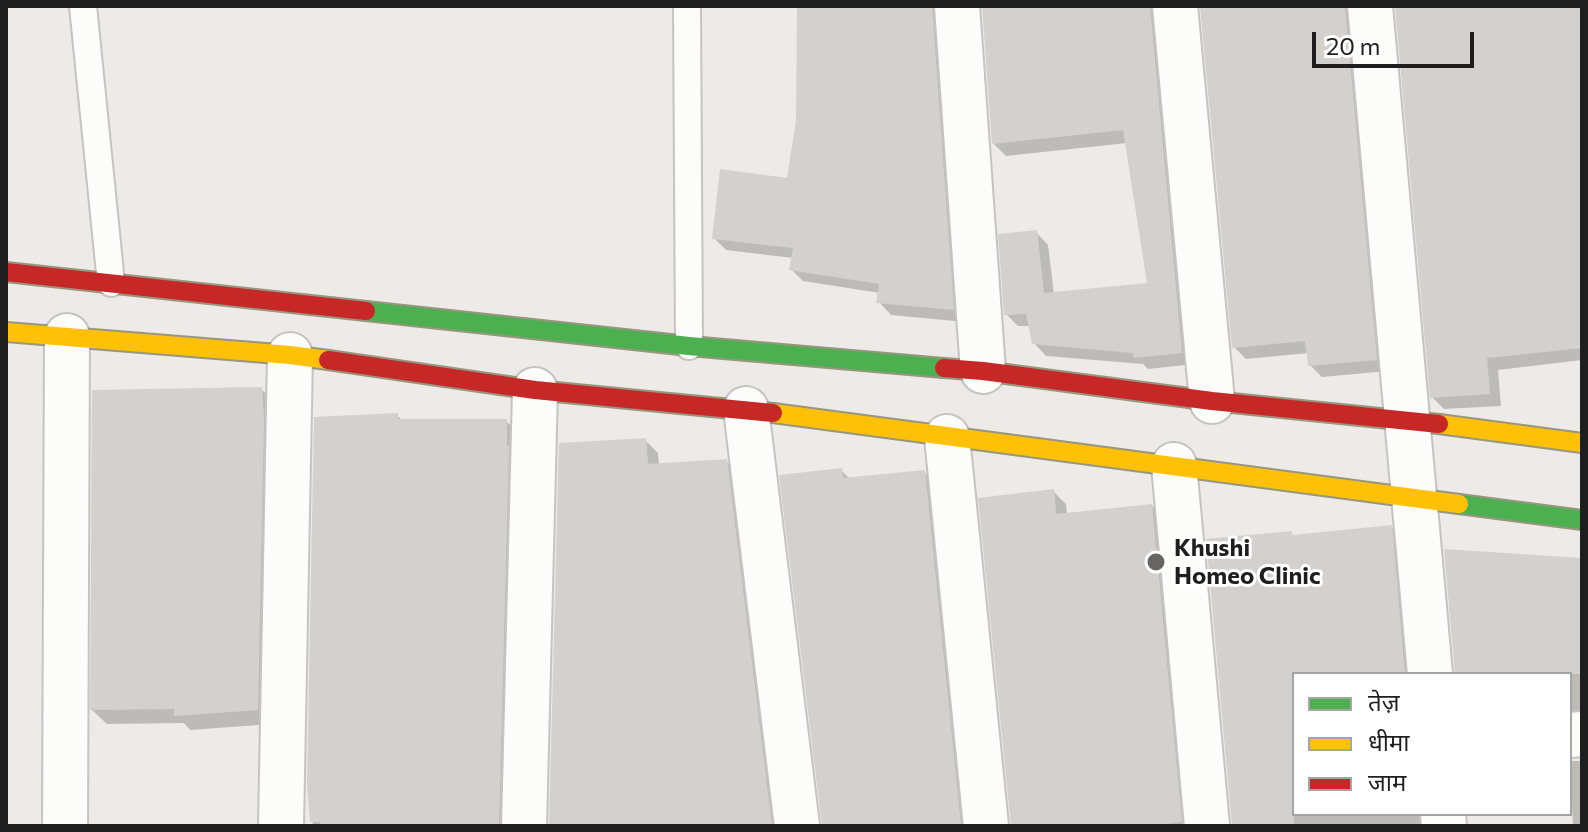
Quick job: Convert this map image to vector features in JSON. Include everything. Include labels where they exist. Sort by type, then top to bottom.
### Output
[{"type":"street","points":[[957,6],[983,371]]},
{"type":"street","points":[[1175,6],[1212,401]]},
{"type":"street","points":[[1370,6],[1430,672]]},
{"type":"street","points":[[6,272],[689,346],[983,371],[1212,401],[1406,420],[1582,443]]},
{"type":"street","points":[[6,332],[290,355],[535,390],[746,409],[1582,520]]},
{"type":"street","points":[[65,826],[67,336]]},
{"type":"street","points":[[281,826],[290,355]]},
{"type":"street","points":[[524,826],[535,390]]},
{"type":"street","points":[[746,409],[797,826]]},
{"type":"street","points":[[947,437],[986,826]]},
{"type":"street","points":[[1174,465],[1207,826]]},
{"type":"lane","points":[[83,6],[111,283]]},
{"type":"lane","points":[[687,6],[689,346]]},
{"type":"building","points":[[797,6],[932,6],[954,310],[876,303],[879,284],[789,270],[793,248],[712,239],[720,169],[787,178],[796,120]]},
{"type":"building","points":[[982,6],[1150,6],[1182,353],[1134,358],[1133,353],[1032,344],[1026,314],[1004,315],[998,234],[1037,230],[1044,293],[1147,283],[1123,130],[992,144]]},
{"type":"building","points":[[1200,6],[1345,6],[1377,360],[1308,366],[1305,341],[1232,348]]},
{"type":"building","points":[[1395,6],[1582,6],[1582,348],[1487,358],[1490,394],[1430,398]]},
{"type":"building","points":[[262,387],[264,420],[258,710],[174,716],[174,709],[90,710],[92,390]]},
{"type":"building","points":[[398,413],[398,419],[507,419],[509,445],[499,826],[321,826],[320,822],[310,822],[307,784],[314,417]]},
{"type":"building","points":[[646,438],[648,464],[727,459],[772,826],[549,826],[559,443]]},
{"type":"building","points":[[842,468],[843,478],[925,470],[961,826],[822,826],[779,475]]},
{"type":"building","points":[[1054,489],[1056,514],[1152,504],[1182,822],[1150,826],[1011,826],[978,498]]},
{"type":"building","points":[[1392,525],[1405,672],[1292,672],[1294,826],[1232,826],[1206,539],[1292,531],[1292,535]]},
{"type":"building","points":[[1444,549],[1582,558],[1582,674],[1455,672]]},
{"type":"traffic: fast","points":[[366,311],[689,346],[944,368]]},
{"type":"traffic: fast","points":[[1459,504],[1582,520]]},
{"type":"traffic: slow","points":[[6,332],[328,360]]},
{"type":"traffic: slow","points":[[773,413],[1459,504]]},
{"type":"traffic: slow","points":[[1439,424],[1582,443]]},
{"type":"traffic: jam","points":[[6,272],[366,311]]},
{"type":"traffic: jam","points":[[328,360],[535,390],[773,413]]},
{"type":"traffic: jam","points":[[944,368],[1212,401],[1439,424]]},
{"type":"place","name":"Khushi Homeo Clinic","points":[[1156,562]]}]
